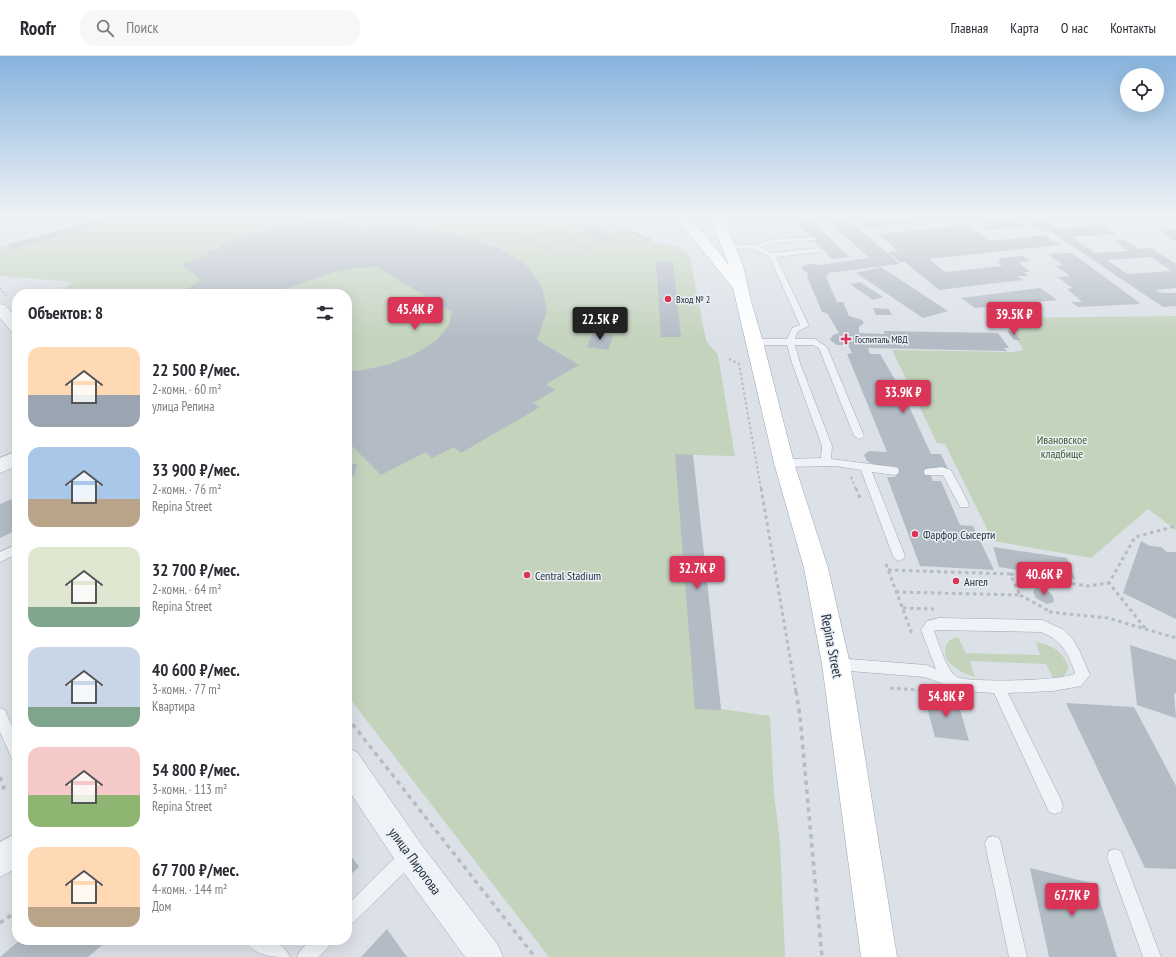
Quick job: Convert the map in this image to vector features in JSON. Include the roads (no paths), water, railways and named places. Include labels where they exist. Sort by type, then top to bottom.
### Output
[{"type":"main road","points":[[713,256],[741,291]]},
{"type":"main road","name":"Repina Street","points":[[732,256],[736,265],[749,325],[784,463],[816,568],[836,664],[879,957]]},
{"type":"street","points":[[0,308],[12,323]]},
{"type":"street","points":[[0,466],[12,460]]},
{"type":"street","name":"улица Пирогова","points":[[352,769],[410,856],[486,957]]},
{"type":"street","points":[[0,861],[12,853]]},
{"type":"lane","points":[[772,256],[805,326],[795,330],[790,342],[796,363],[827,446],[826,462]]},
{"type":"lane","points":[[754,342],[814,342],[823,347],[859,436]]},
{"type":"lane","points":[[784,463],[848,463],[894,471]]},
{"type":"lane","points":[[865,467],[899,556]]},
{"type":"lane","points":[[929,472],[942,470],[947,473],[964,504]]},
{"type":"lane","points":[[0,557],[12,551]]},
{"type":"lane","points":[[836,664],[926,671],[952,682],[962,685],[1053,685],[1076,682],[1083,676],[1079,664],[1064,638],[1042,626],[932,625],[927,630],[945,675],[952,682]]},
{"type":"lane","points":[[998,686],[1055,806]]},
{"type":"lane","points":[[0,715],[12,743]]},
{"type":"lane","points":[[993,844],[1018,957]]},
{"type":"lane","points":[[352,912],[410,856]]},
{"type":"lane","points":[[1114,857],[1152,957]]},
{"type":"lane","points":[[263,945],[281,957]]},
{"type":"lane","points":[[306,957],[318,945]]},
{"type":"place","name":"Вход № 2","points":[[668,299]]},
{"type":"place","name":"Госпиталь МВД","points":[[846,339]]},
{"type":"place","name":"Фарфор Сысерти","points":[[915,534]]},
{"type":"place","name":"Central Stadium","points":[[527,575]]},
{"type":"place","name":"Ангел","points":[[956,581]]},
{"type":"park label","name":"Ивановское кладбище","points":[[1062,446]]}]
